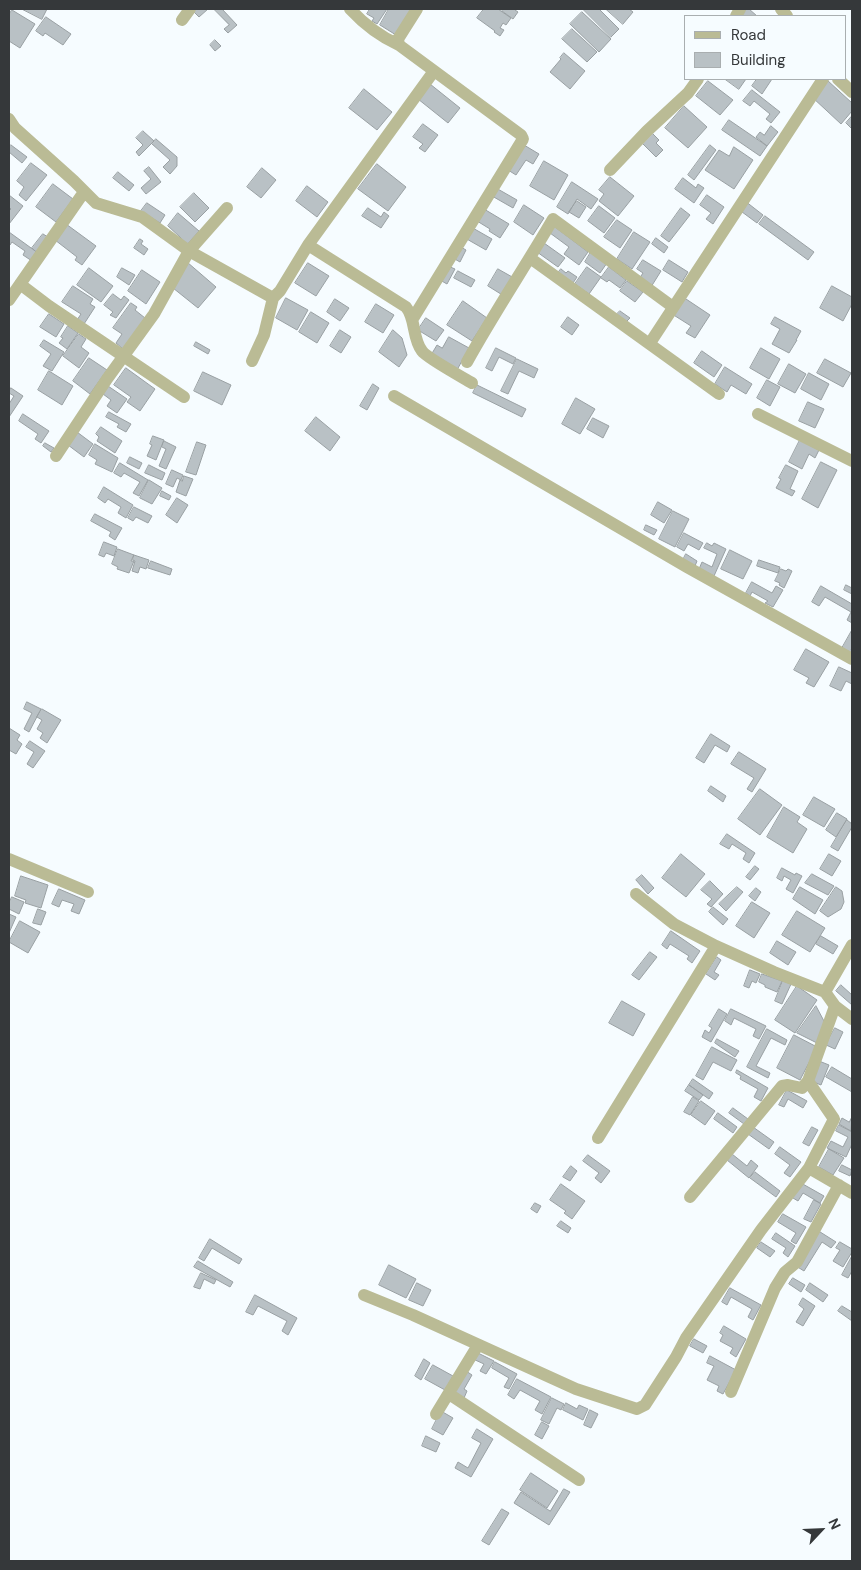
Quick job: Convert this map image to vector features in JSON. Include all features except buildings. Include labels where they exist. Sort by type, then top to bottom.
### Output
[{"type":"street","points":[[182,20],[190,9]]},
{"type":"street","points":[[350,9],[388,40],[399,45],[521,135],[523,139],[412,320]]},
{"type":"street","points":[[399,45],[398,39],[416,9]]},
{"type":"street","points":[[252,361],[264,335],[273,298],[280,291],[308,245],[434,71]]},
{"type":"street","points":[[610,170],[647,131],[688,93],[697,80]]},
{"type":"street","points":[[650,343],[822,80]]},
{"type":"street","points":[[839,80],[852,92]]},
{"type":"street","points":[[11,128],[74,181],[96,203],[142,216],[188,251],[273,298]]},
{"type":"street","points":[[9,300],[84,192]]},
{"type":"street","points":[[56,456],[123,356],[154,314],[188,251],[227,208]]},
{"type":"street","points":[[467,362],[553,219],[673,307]]},
{"type":"street","points":[[308,245],[406,307],[410,312],[415,336],[422,352],[472,383]]},
{"type":"street","points":[[530,258],[719,394]]},
{"type":"street","points":[[20,284],[49,306],[184,397]]},
{"type":"street","points":[[394,396],[687,567],[852,659]]},
{"type":"street","points":[[758,414],[852,461]]},
{"type":"street","points":[[9,860],[88,892]]},
{"type":"street","points":[[636,894],[674,924],[716,946],[825,992],[835,1006],[852,1018]]},
{"type":"street","points":[[825,992],[852,945]]},
{"type":"street","points":[[598,1138],[716,946]]},
{"type":"street","points":[[690,1198],[782,1086],[788,1085],[802,1088],[808,1082],[835,1006]]},
{"type":"street","points":[[364,1295],[413,1315],[576,1389],[637,1408],[642,1407],[696,1322],[761,1230],[808,1168],[834,1119],[808,1082]]},
{"type":"street","points":[[808,1168],[852,1193]]},
{"type":"street","points":[[731,1392],[775,1288],[784,1272],[797,1262],[839,1185]]},
{"type":"street","points":[[436,1414],[478,1345]]},
{"type":"street","points":[[449,1394],[579,1480]]}]
